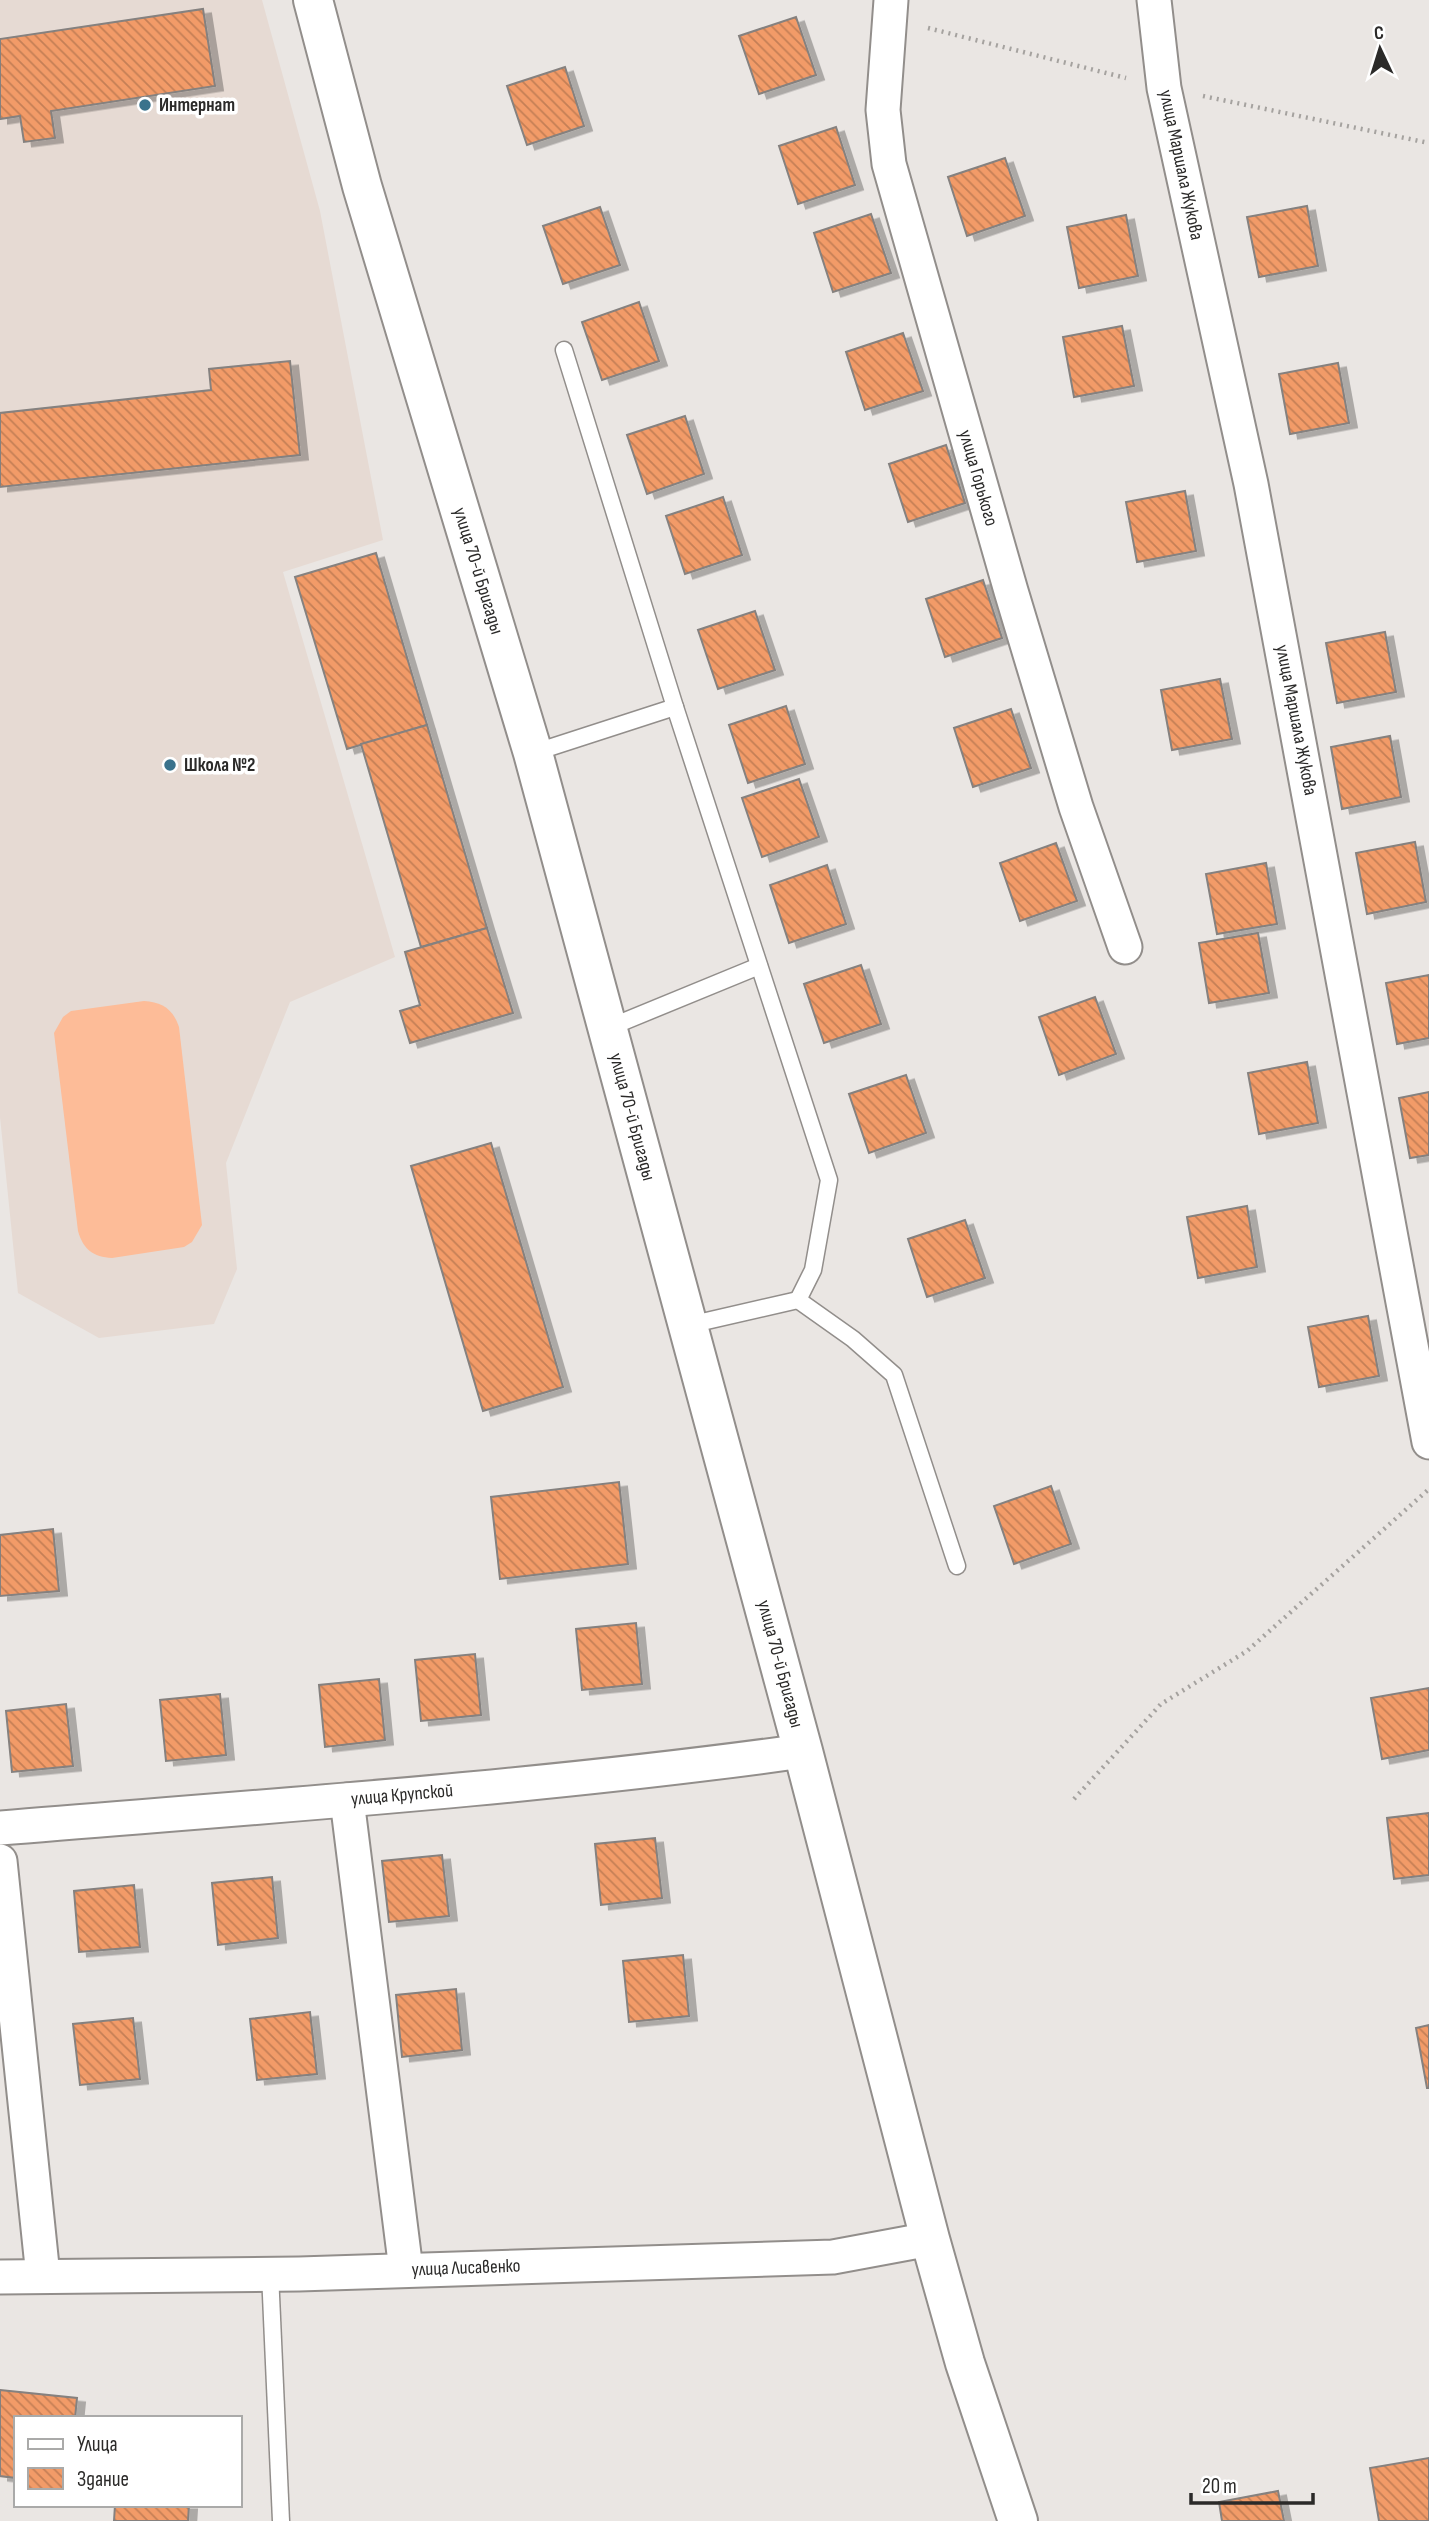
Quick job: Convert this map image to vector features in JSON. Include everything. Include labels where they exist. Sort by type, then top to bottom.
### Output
[{"type":"main road","name":"улица 70-й Бригады","points":[[313,0],[362,186],[533,753],[803,1751],[930,2239],[965,2363],[1017,2521]]},
{"type":"street","name":"улица Горького","points":[[891,0],[883,110],[889,164],[1076,807],[1125,947]]},
{"type":"street","name":"улица Маршала Жукова","points":[[1154,0],[1164,88],[1251,484],[1429,1442]]},
{"type":"street","name":"улица Крупской","points":[[0,1828],[347,1800],[673,1769],[803,1751]]},
{"type":"street","points":[[347,1800],[406,2270]]},
{"type":"street","points":[[0,1861],[43,2276]]},
{"type":"street","name":"улица Лисавенко","points":[[0,2277],[406,2270],[833,2257],[930,2239]]},
{"type":"lane","points":[[564,350],[675,707],[829,1180],[813,1270],[798,1300]]},
{"type":"lane","points":[[533,753],[675,707]]},
{"type":"lane","points":[[608,1028],[760,966]]},
{"type":"lane","points":[[689,1325],[798,1300],[853,1339],[894,1375],[957,1566]]},
{"type":"lane","points":[[270,2273],[281,2521]]},
{"type":"path","points":[[1074,1799],[1161,1704],[1247,1651],[1429,1489]]},
{"type":"shaded area","name":"Школа №2","points":[[0,0],[262,0],[320,211],[383,540],[283,572],[395,957],[290,1002],[226,1163],[237,1269],[214,1324],[99,1338],[18,1293],[0,1117]]},
{"type":"shaded area","points":[[144,1001],[166,1008],[174,1015],[179,1027],[202,1225],[192,1242],[184,1247],[112,1258],[90,1251],[78,1231],[54,1033],[63,1017],[71,1011]]},
{"type":"building","points":[[203,9],[215,86],[51,111],[55,138],[24,142],[20,116],[0,119],[0,39]]},
{"type":"building","points":[[796,17],[816,75],[759,94],[739,36]]},
{"type":"building","points":[[565,67],[584,126],[527,145],[507,86]]},
{"type":"building","points":[[836,127],[855,185],[798,204],[779,146]]},
{"type":"building","points":[[1005,158],[1025,216],[967,236],[948,177]]},
{"type":"building","points":[[1307,206],[1318,266],[1259,277],[1247,217]]},
{"type":"building","points":[[600,207],[620,265],[563,284],[543,226]]},
{"type":"building","points":[[871,214],[891,273],[833,292],[814,233]]},
{"type":"building","points":[[1126,215],[1138,276],[1079,288],[1067,227]]},
{"type":"building","points":[[639,302],[659,361],[602,380],[582,322]]},
{"type":"building","points":[[1122,326],[1134,386],[1074,397],[1063,337]]},
{"type":"building","points":[[903,333],[923,391],[865,410],[846,352]]},
{"type":"building","points":[[290,361],[300,455],[0,487],[0,413],[211,390],[209,369]]},
{"type":"building","points":[[1338,363],[1349,423],[1290,434],[1279,374]]},
{"type":"building","points":[[685,416],[704,474],[647,494],[627,435]]},
{"type":"building","points":[[946,445],[965,503],[908,522],[889,464]]},
{"type":"building","points":[[1185,491],[1196,551],[1137,562],[1126,502]]},
{"type":"building","points":[[723,497],[742,555],[685,574],[666,516]]},
{"type":"building","points":[[376,553],[427,725],[347,749],[295,577]]},
{"type":"building","points":[[983,580],[1002,638],[945,657],[926,599]]},
{"type":"building","points":[[755,611],[775,670],[718,689],[698,630]]},
{"type":"building","points":[[1385,632],[1396,692],[1337,703],[1326,643]]},
{"type":"building","points":[[1220,679],[1232,739],[1172,750],[1161,690]]},
{"type":"building","points":[[786,706],[805,764],[748,783],[729,725]]},
{"type":"building","points":[[1011,709],[1031,768],[973,787],[954,728]]},
{"type":"building","points":[[427,725],[487,928],[421,947],[361,744]]},
{"type":"building","points":[[1390,736],[1401,797],[1342,809],[1331,747]]},
{"type":"building","points":[[799,779],[819,837],[762,857],[742,798]]},
{"type":"building","points":[[1415,842],[1426,902],[1367,914],[1356,853]]},
{"type":"building","points":[[1056,843],[1077,901],[1020,921],[1000,863]]},
{"type":"building","points":[[1266,863],[1277,924],[1217,934],[1206,874]]},
{"type":"building","points":[[827,865],[846,924],[789,943],[770,885]]},
{"type":"building","points":[[487,928],[513,1013],[410,1043],[400,1011],[420,1005],[405,952]]},
{"type":"building","points":[[1258,933],[1269,993],[1209,1003],[1199,943]]},
{"type":"building","points":[[861,965],[881,1024],[824,1043],[804,984]]},
{"type":"building","points":[[1429,975],[1429,1038],[1397,1044],[1386,983]]},
{"type":"building","points":[[1095,997],[1116,1054],[1059,1075],[1039,1017]]},
{"type":"building","points":[[1307,1062],[1318,1123],[1259,1134],[1248,1073]]},
{"type":"building","points":[[906,1075],[926,1133],[869,1153],[849,1094]]},
{"type":"building","points":[[1429,1092],[1429,1155],[1410,1158],[1399,1098]]},
{"type":"building","points":[[491,1143],[563,1387],[483,1411],[411,1166]]},
{"type":"building","points":[[1247,1206],[1257,1267],[1198,1278],[1187,1217]]},
{"type":"building","points":[[965,1220],[985,1278],[927,1297],[908,1239]]},
{"type":"building","points":[[1368,1316],[1379,1376],[1319,1387],[1308,1327]]},
{"type":"building","points":[[619,1482],[628,1564],[500,1579],[491,1497]]},
{"type":"building","points":[[1051,1486],[1071,1544],[1014,1564],[994,1506]]},
{"type":"building","points":[[53,1529],[59,1591],[0,1596],[0,1535]]},
{"type":"building","points":[[636,1623],[642,1684],[582,1690],[576,1629]]},
{"type":"building","points":[[475,1654],[481,1715],[421,1721],[415,1660]]},
{"type":"building","points":[[379,1679],[385,1740],[325,1747],[319,1685]]},
{"type":"building","points":[[1429,1688],[1429,1750],[1382,1759],[1371,1698]]},
{"type":"building","points":[[220,1694],[226,1755],[166,1761],[160,1700]]},
{"type":"building","points":[[66,1704],[73,1766],[12,1772],[6,1711]]},
{"type":"building","points":[[1429,1813],[1429,1875],[1394,1879],[1387,1818]]},
{"type":"building","points":[[655,1838],[662,1898],[601,1905],[595,1844]]},
{"type":"building","points":[[442,1855],[449,1916],[389,1922],[382,1861]]},
{"type":"building","points":[[272,1877],[278,1938],[218,1945],[212,1883]]},
{"type":"building","points":[[134,1885],[140,1947],[79,1952],[74,1891]]},
{"type":"building","points":[[683,1955],[689,2016],[629,2022],[623,1961]]},
{"type":"building","points":[[456,1989],[462,2050],[402,2057],[396,1995]]},
{"type":"building","points":[[310,2012],[317,2074],[257,2080],[250,2019]]},
{"type":"building","points":[[133,2018],[140,2079],[80,2085],[73,2024]]},
{"type":"building","points":[[1429,2025],[1429,2088],[1427,2088],[1416,2028]]},
{"type":"building","points":[[0,2390],[77,2398],[75,2416],[14,2416],[14,2478],[0,2476]]},
{"type":"building","points":[[1429,2458],[1429,2521],[1379,2521],[1370,2468]]},
{"type":"building","points":[[1278,2491],[1284,2521],[1222,2521],[1219,2502]]},
{"type":"building","points":[[115,2507],[189,2507],[188,2521],[114,2521]]},
{"type":"place","name":"Интернат","points":[[145,105]]},
{"type":"place","name":"Школа №2","points":[[170,765]]}]
